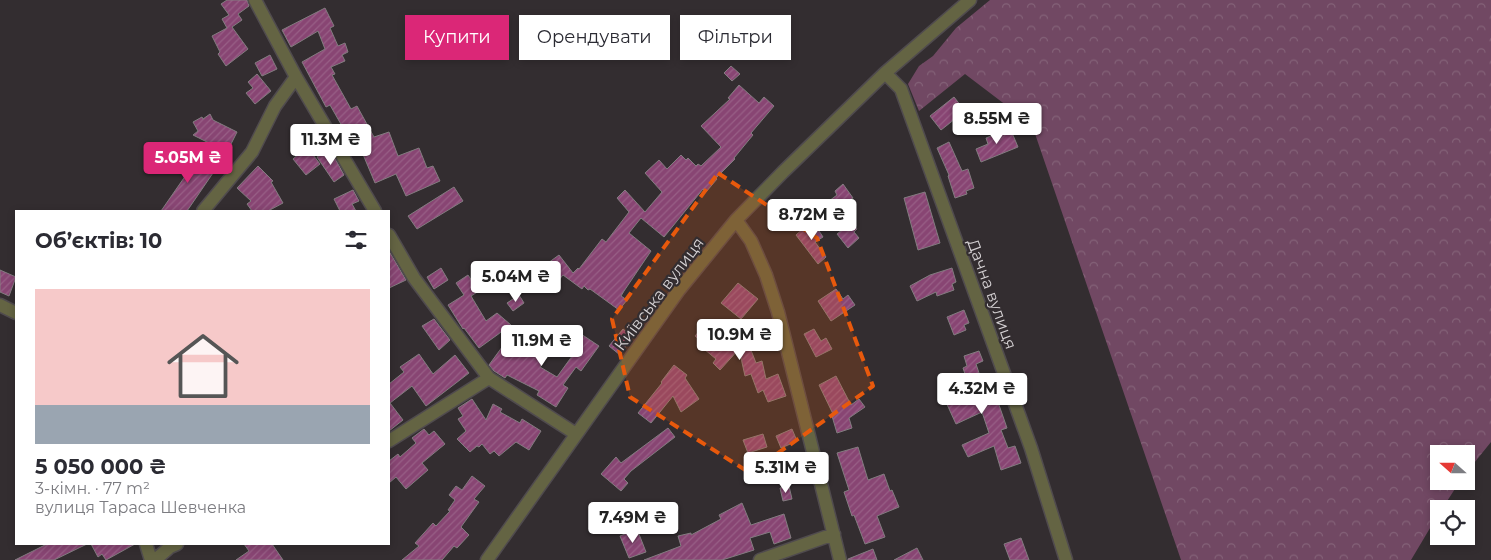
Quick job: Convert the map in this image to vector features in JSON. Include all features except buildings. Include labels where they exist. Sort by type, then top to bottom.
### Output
[{"type":"street","points":[[255,0],[296,77],[374,210]]},
{"type":"street","name":"Київська вулиця","points":[[487,560],[679,290],[736,220],[885,73],[970,0]]},
{"type":"street","name":"Дачна вулиця","points":[[885,73],[901,89],[1031,448],[1066,560]]},
{"type":"street","points":[[204,210],[252,152],[275,106],[296,77]]},
{"type":"street","points":[[736,220],[751,241],[766,275],[778,312],[840,560]]},
{"type":"street","points":[[390,237],[414,278],[490,378],[576,434]]},
{"type":"street","points":[[0,305],[15,312]]},
{"type":"street","points":[[390,440],[490,378]]},
{"type":"street","points":[[760,560],[834,534]]},
{"type":"street","points":[[146,545],[151,560]]},
{"type":"street","points":[[155,560],[175,545]]},
{"type":"highlighted area","points":[[718,173],[817,238],[873,386],[750,473],[630,397],[612,319]]},
{"type":"green space","points":[[990,0],[1491,0],[1491,442],[1475,462],[1475,445],[1430,445],[1430,490],[1454,490],[1448,500],[1430,500],[1430,528],[1411,560],[1181,560],[1032,125],[965,74],[919,111],[908,84],[919,66],[933,56],[956,28]]}]
